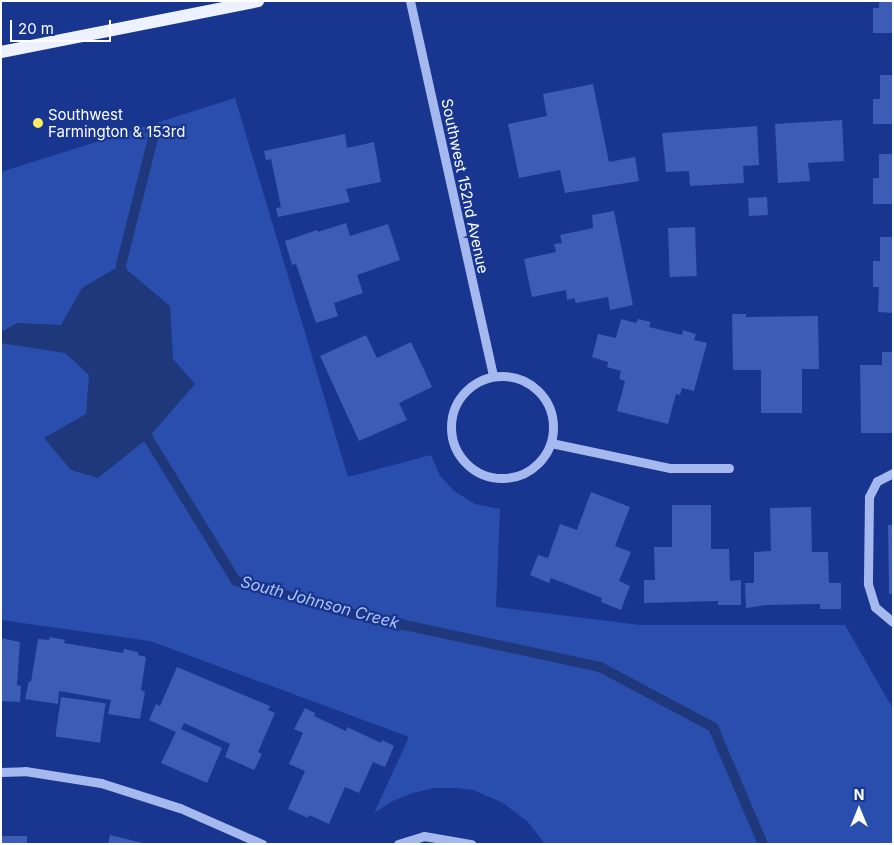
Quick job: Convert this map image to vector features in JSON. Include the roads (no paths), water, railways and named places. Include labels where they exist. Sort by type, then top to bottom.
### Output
[{"type":"main road","points":[[1,52],[258,1]]},
{"type":"street","name":"Southwest 152nd Avenue","points":[[410,1],[493,376]]},
{"type":"street","points":[[493,376],[519,379],[542,393],[553,417],[551,443],[538,464],[517,477],[506,479],[487,476],[471,468],[456,450],[450,427],[456,404],[471,386],[493,376]]},
{"type":"street","points":[[551,443],[670,468],[729,468]]},
{"type":"street","points":[[893,473],[877,481],[869,497],[868,584],[875,607],[893,622]]},
{"type":"street","points":[[1,772],[25,771],[101,783],[180,808],[262,844]]},
{"type":"street","points":[[398,844],[424,836],[471,844]]},
{"type":"waterway","name":"South Johnson Creek","points":[[122,277],[121,265],[156,127]]},
{"type":"waterway","name":"South Johnson Creek","points":[[145,424],[148,438],[236,581],[353,614],[600,667],[713,727],[763,844]]},
{"type":"place","name":"Southwest Farmington & 153rd","points":[[38,123]]}]
